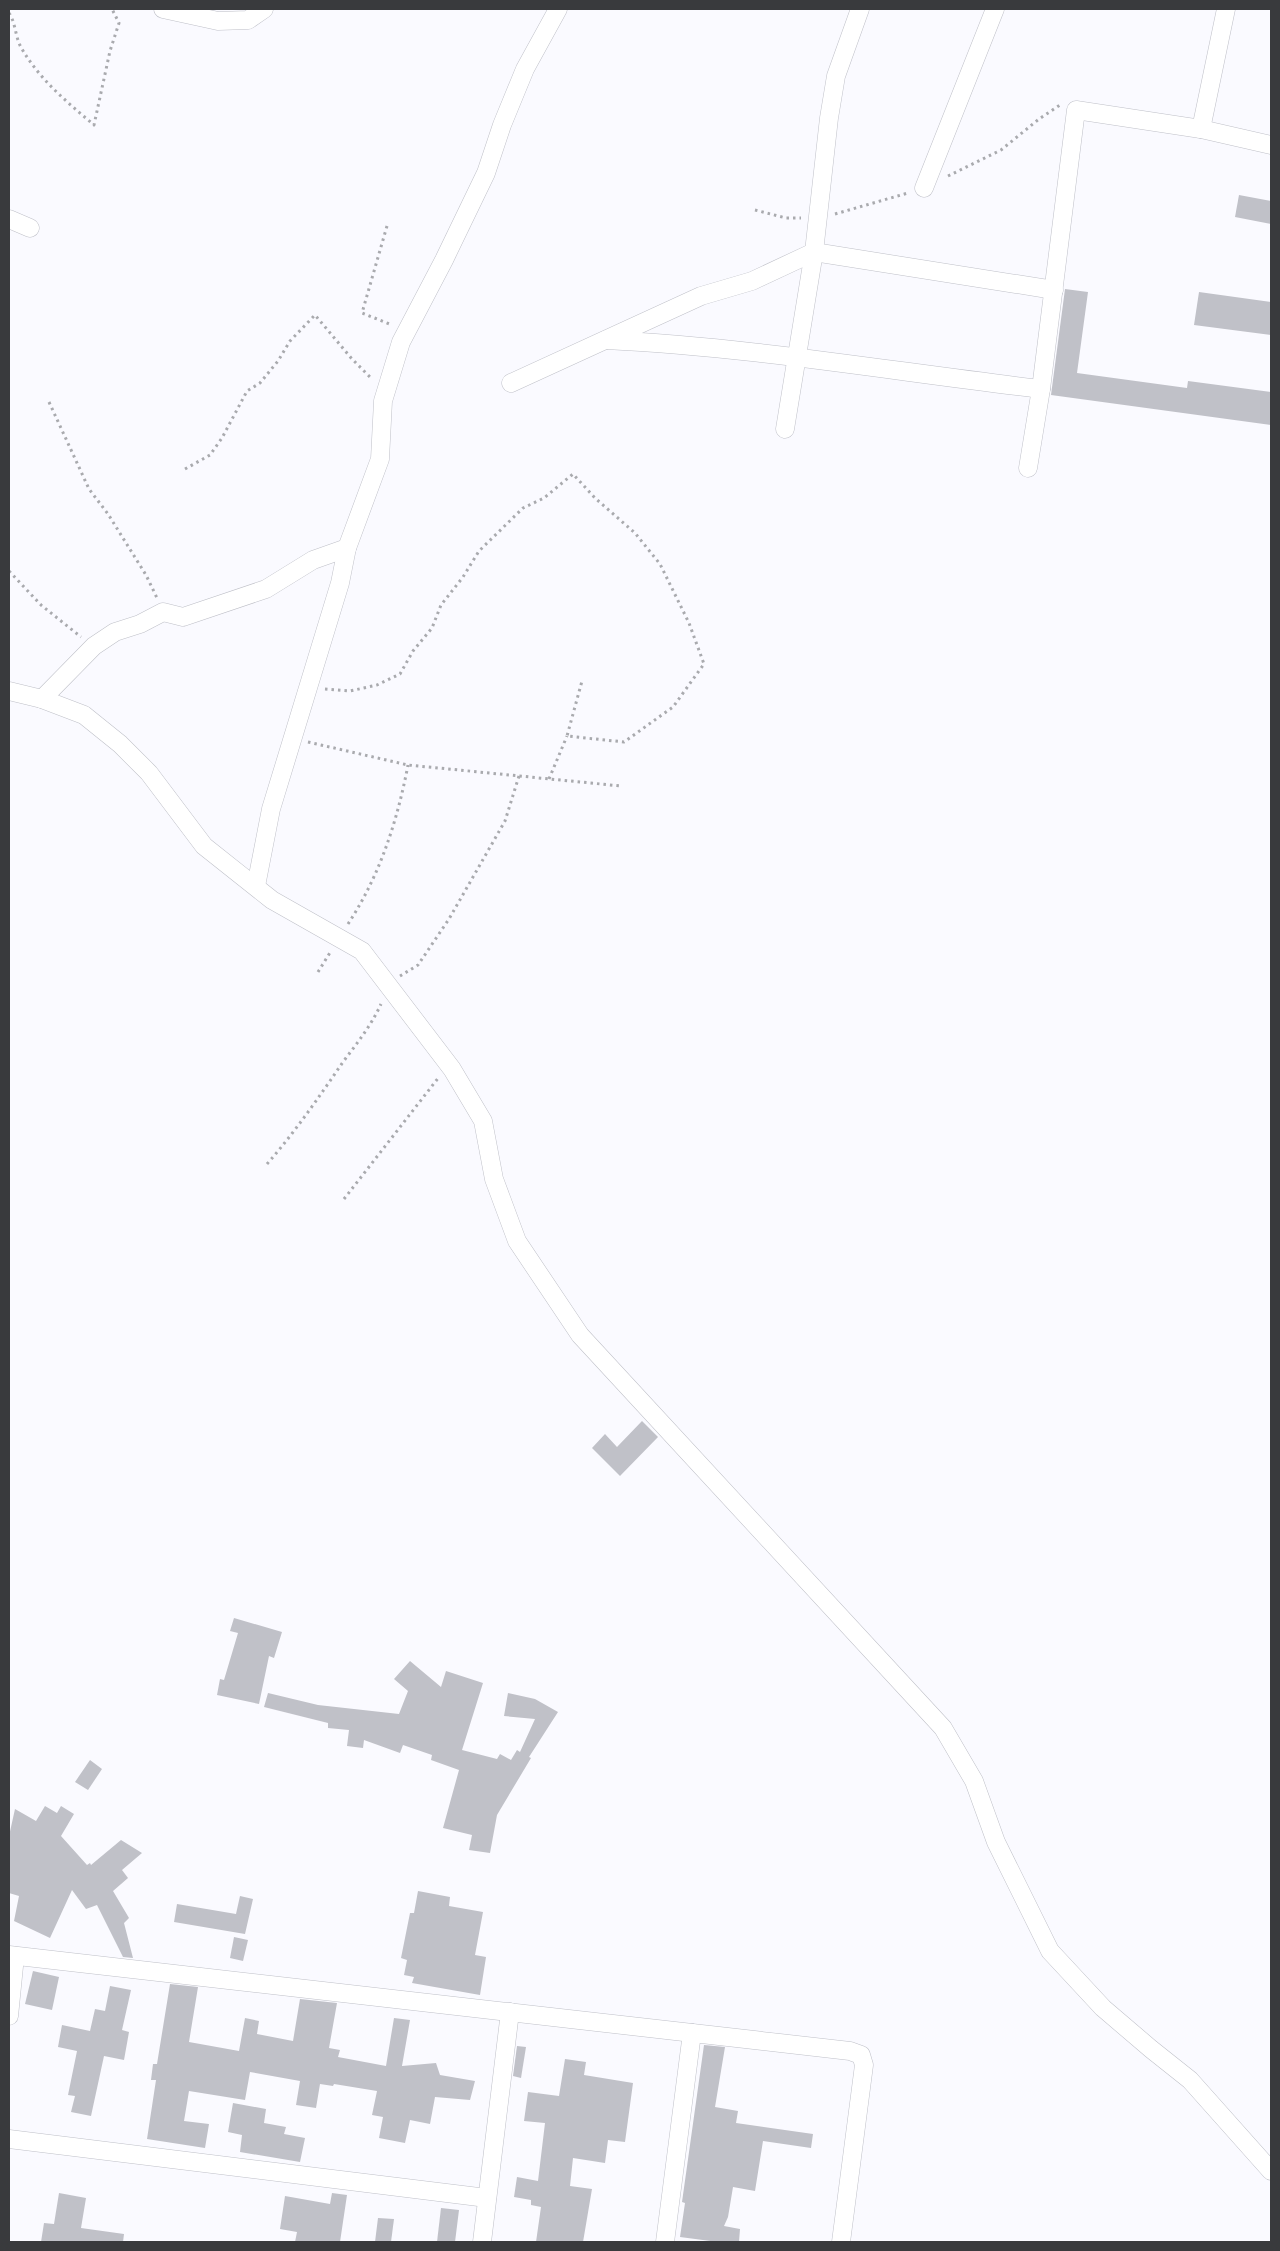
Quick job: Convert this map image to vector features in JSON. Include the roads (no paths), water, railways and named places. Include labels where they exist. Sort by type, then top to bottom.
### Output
[{"type":"street","points":[[163,9],[218,22],[248,20],[264,9]]},
{"type":"street","points":[[256,886],[272,809],[308,684],[340,583],[347,548],[380,459],[383,401],[387,384],[407,331],[486,173],[502,125],[525,69],[558,9]]},
{"type":"street","points":[[785,429],[814,252],[829,118],[836,76],[860,9]]},
{"type":"street","points":[[924,188],[995,9]]},
{"type":"street","points":[[1201,130],[1226,9]]},
{"type":"street","points":[[1028,468],[1054,290],[1076,110],[1201,130],[1271,145]]},
{"type":"street","points":[[9,218],[30,228]]},
{"type":"street","points":[[511,383],[701,296],[752,281],[814,252],[1054,290]]},
{"type":"street","points":[[602,340],[650,342],[797,357],[1040,390]]},
{"type":"street","points":[[42,699],[94,646],[115,632],[140,624],[163,612],[183,617],[257,592],[294,574],[313,560],[347,548]]},
{"type":"street","points":[[9,691],[42,699],[84,715],[120,744],[148,774],[204,846],[272,900],[362,952],[449,1065],[483,1121],[494,1179],[517,1241],[580,1335],[943,1728],[974,1781],[996,1842],[1050,1951],[1103,2008],[1190,2080],[1271,2171]]},
{"type":"street","points":[[9,2016],[12,1955],[850,2051],[861,2055],[864,2065],[841,2242]]},
{"type":"street","points":[[482,2242],[510,2012]]},
{"type":"street","points":[[665,2242],[692,2034]]},
{"type":"street","points":[[9,2139],[487,2198]]}]
